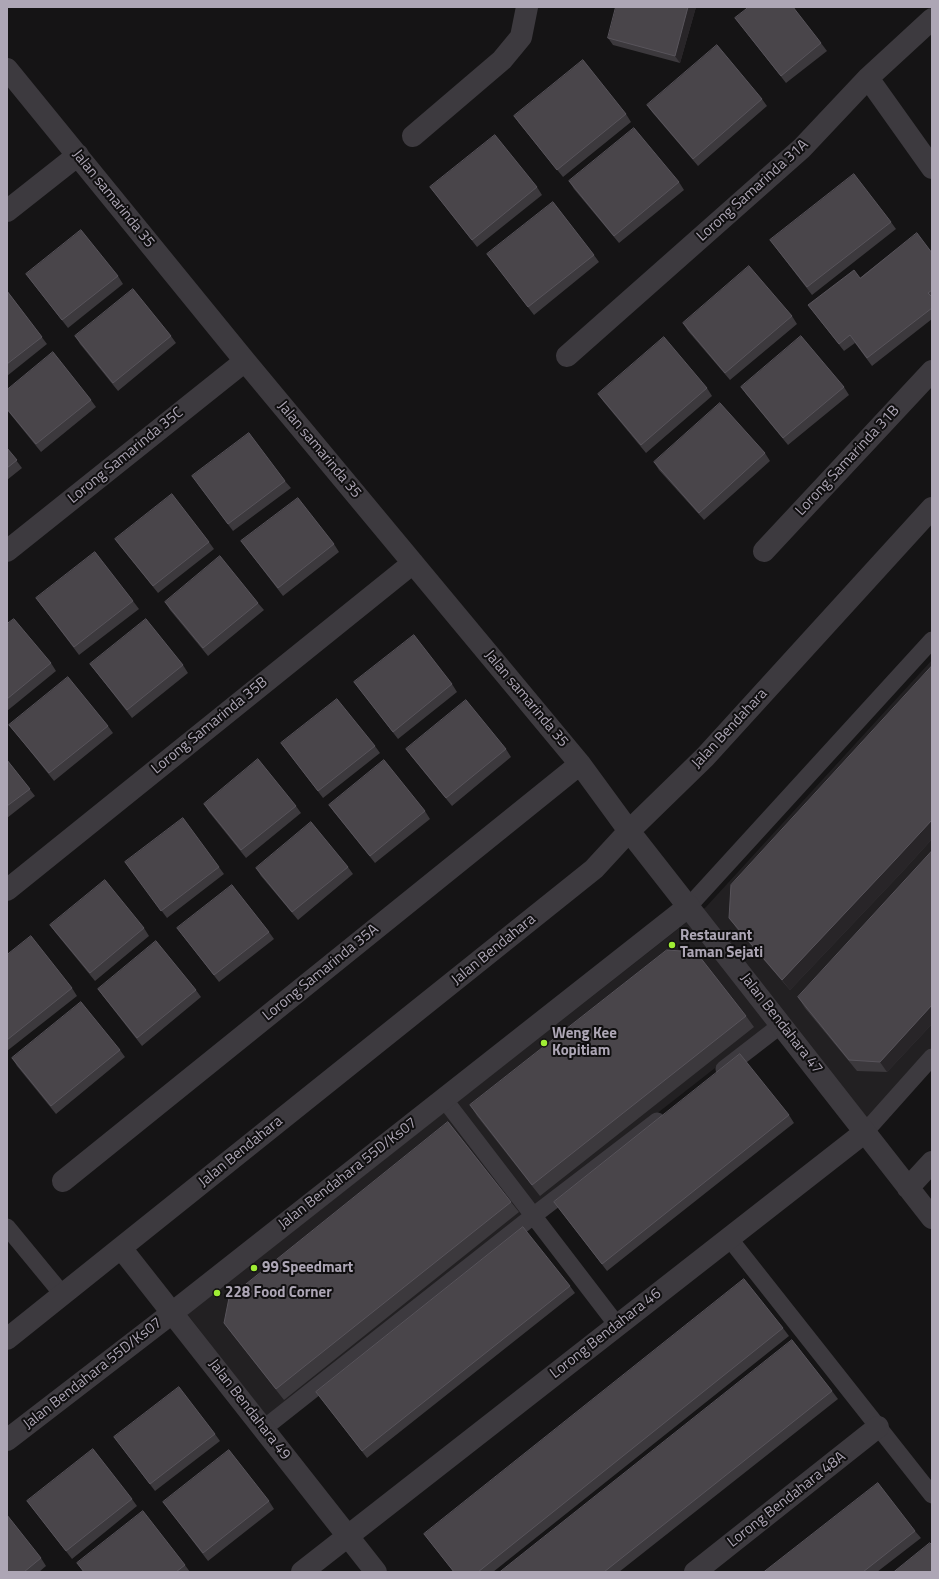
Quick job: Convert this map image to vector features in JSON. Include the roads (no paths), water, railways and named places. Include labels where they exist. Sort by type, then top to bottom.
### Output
[{"type":"street","points":[[413,136],[502,60],[521,37],[527,7]]},
{"type":"street","name":"Lorong Samarinda 31A","points":[[567,356],[802,148],[868,78],[932,19]]},
{"type":"street","name":"Jalan samarinda 35","points":[[7,69],[245,361],[580,764],[629,830]]},
{"type":"street","points":[[868,78],[932,168]]},
{"type":"street","points":[[7,211],[78,155]]},
{"type":"street","name":"Lorong Samarinda 35C","points":[[7,551],[245,361]]},
{"type":"street","name":"Lorong Samarinda 31B","points":[[764,551],[932,371]]},
{"type":"street","name":"Jalan Bendahara","points":[[7,1339],[594,869],[629,830],[705,757],[932,508]]},
{"type":"street","name":"Lorong Samarinda 35B","points":[[7,890],[413,562]]},
{"type":"street","name":"Lorong Samarinda 35A","points":[[63,1182],[580,764]]},
{"type":"street","name":"Jalan Bendahara 47","points":[[629,830],[932,1218]]},
{"type":"street","name":"Jalan Bendahara 55D/Ks07","points":[[7,1440],[172,1313],[689,906]]},
{"type":"street","name":"Lorong Bendahara 46","points":[[302,1572],[865,1132]]},
{"type":"street","points":[[908,1188],[932,1162]]},
{"type":"street","name":"Jalan Bendahara 49","points":[[121,1248],[376,1572]]},
{"type":"street","name":"Lorong Bendahara 48A","points":[[695,1572],[878,1427]]},
{"type":"lane","points":[[689,906],[932,640]]},
{"type":"lane","points":[[713,1077],[781,1025]]},
{"type":"lane","points":[[865,1132],[932,1058]]},
{"type":"lane","points":[[444,1099],[617,1325]]},
{"type":"lane","points":[[264,1429],[533,1216],[670,1111]]},
{"type":"lane","points":[[7,1227],[63,1295]]},
{"type":"lane","points":[[729,1238],[932,1495]]},
{"type":"place","name":"Restaurant Taman Sejati","points":[[672,945]]},
{"type":"place","name":"Weng Kee Kopitiam","points":[[544,1043]]},
{"type":"place","name":"99 Speedmart","points":[[254,1268]]},
{"type":"place","name":"228 Food Corner","points":[[217,1293]]}]
